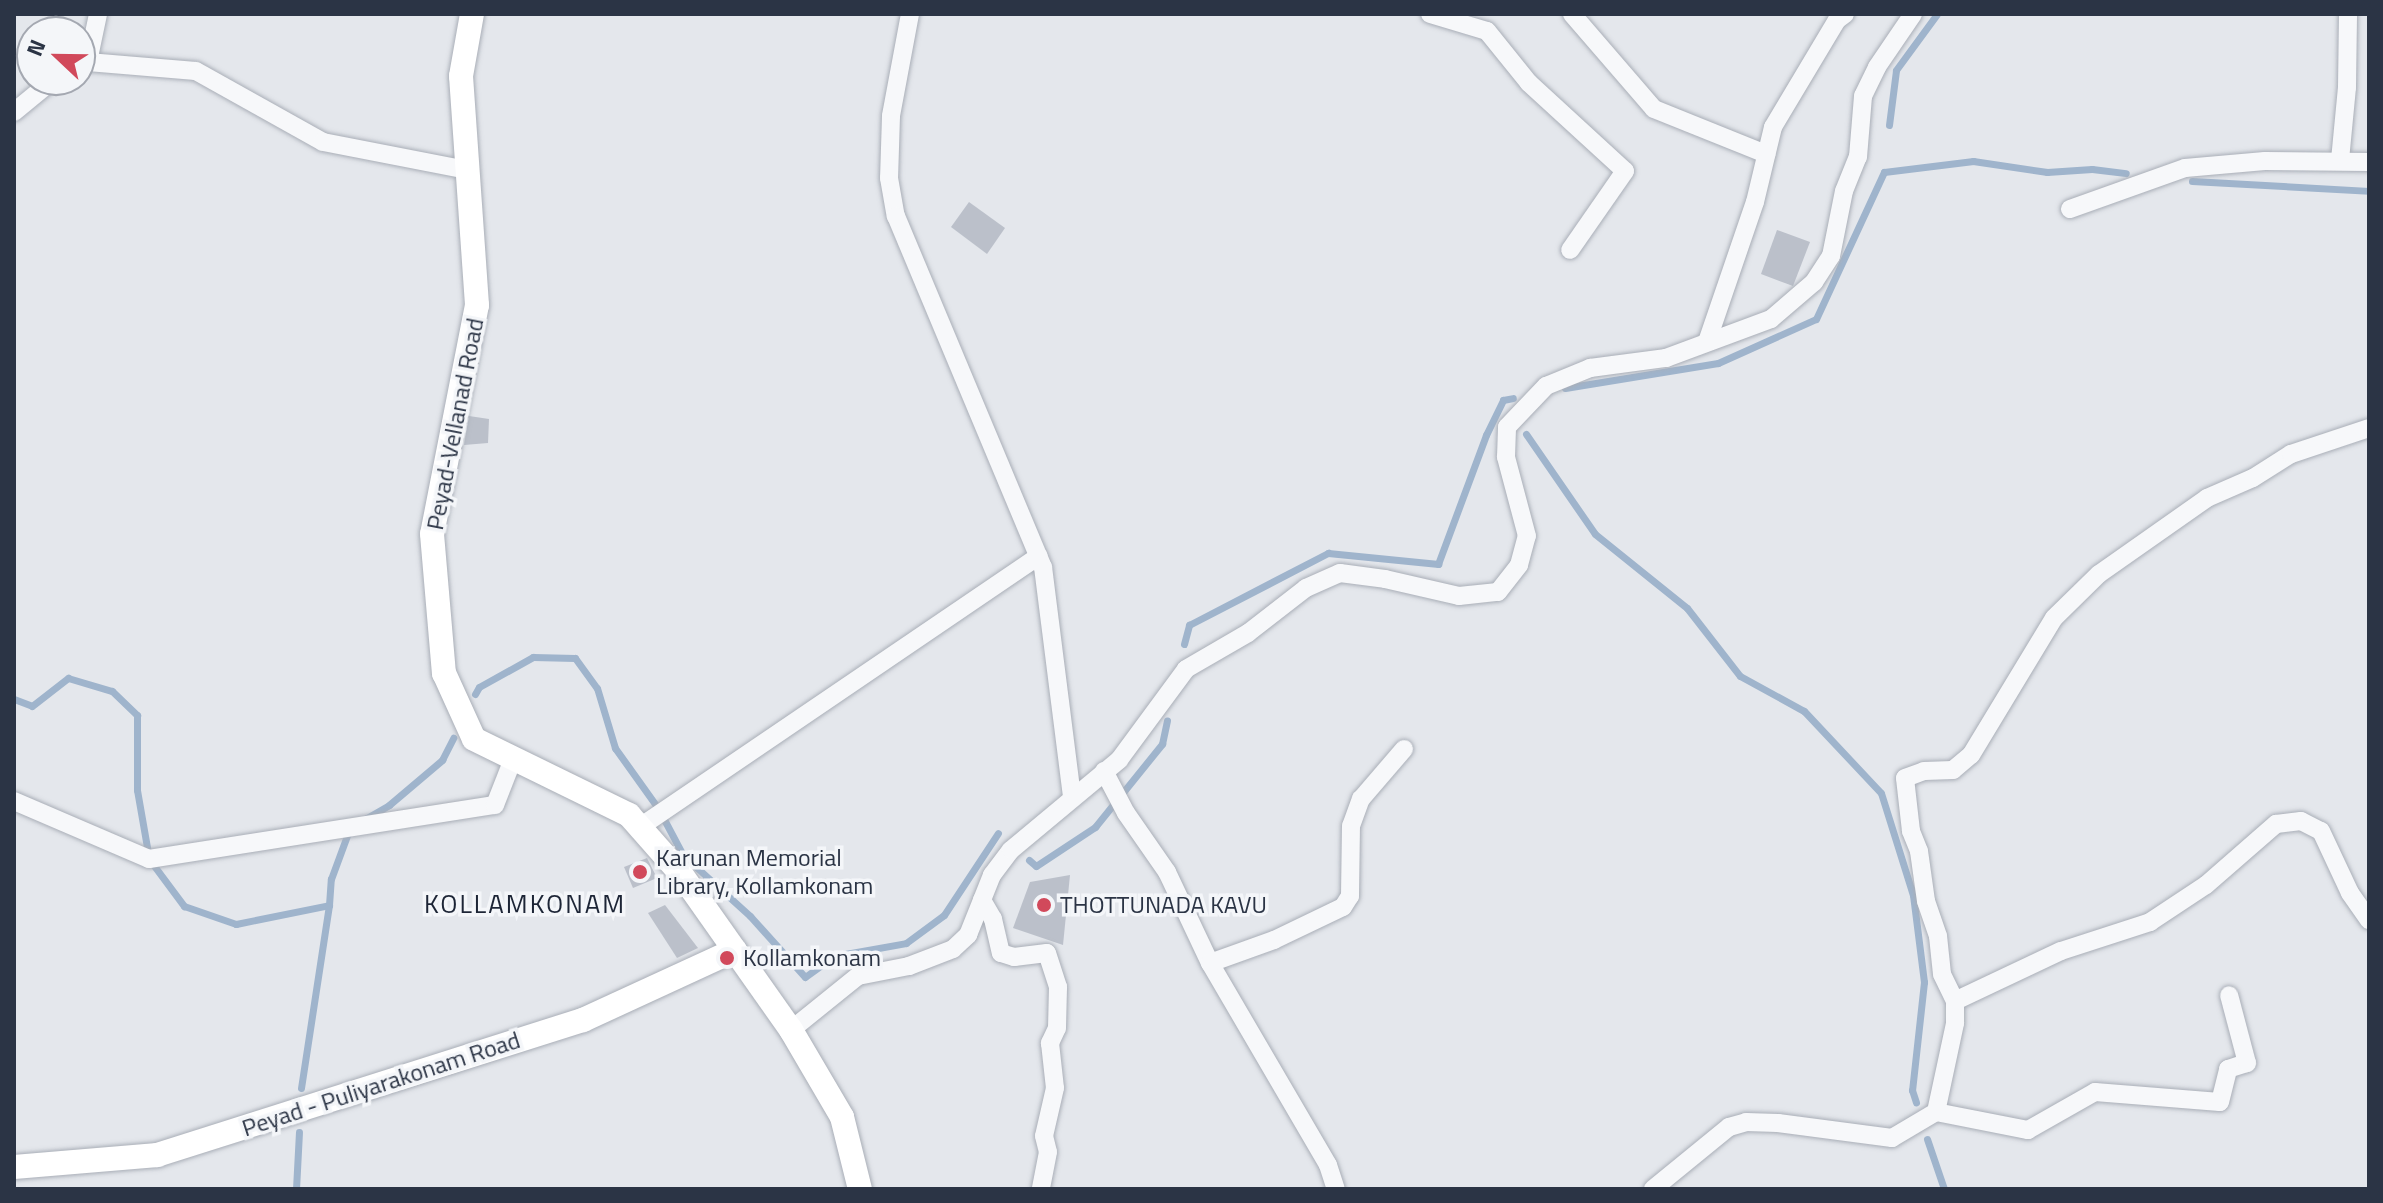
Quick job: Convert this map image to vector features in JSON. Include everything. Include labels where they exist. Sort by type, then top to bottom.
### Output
[{"type":"main road","name":"Peyad-Vellanad Road","points":[[472,14],[461,76],[477,305],[432,534],[444,673],[474,739],[644,825],[791,1030],[842,1117],[860,1189]]},
{"type":"main road","name":"Peyad - Puliyarakonam Road","points":[[14,1167],[157,1155],[583,1020],[735,950]]},
{"type":"street","points":[[910,14],[891,116],[889,178],[896,216],[1039,556],[1072,796]]},
{"type":"street","points":[[1430,14],[1487,31],[1529,83],[1625,171],[1570,250]]},
{"type":"street","points":[[1572,14],[1654,109],[1766,154]]},
{"type":"street","points":[[1707,342],[1755,202],[1773,127],[1837,20],[1845,14]]},
{"type":"street","points":[[791,1030],[858,976],[909,966],[953,949],[968,935],[992,875],[1011,850],[1072,796],[1107,778],[1186,669],[1248,633],[1306,588],[1340,573],[1385,579],[1459,596],[1498,592],[1519,565],[1527,536],[1506,457],[1507,427],[1546,386],[1590,368],[1666,358],[1771,319],[1814,282],[1831,256],[1844,191],[1858,157],[1863,96],[1877,67],[1913,14]]},
{"type":"street","points":[[2340,160],[2347,87],[2348,14]]},
{"type":"street","points":[[96,65],[196,71],[323,142],[467,170]]},
{"type":"street","points":[[14,112],[34,96]]},
{"type":"street","points":[[2070,209],[2185,168],[2265,161],[2369,162]]},
{"type":"street","points":[[1936,1112],[1955,1023],[1955,1001],[1942,974],[1938,936],[1926,901],[1919,851],[1911,831],[1905,778],[1924,771],[1953,770],[1971,755],[2054,618],[2099,574],[2207,498],[2253,478],[2291,454],[2369,428]]},
{"type":"street","points":[[644,825],[1039,556]]},
{"type":"street","points":[[1210,963],[1274,940],[1343,907],[1350,896],[1351,826],[1361,799],[1404,749]]},
{"type":"street","points":[[14,801],[149,859],[495,805],[513,759]]},
{"type":"street","points":[[1107,778],[1126,813],[1167,872],[1210,963],[1328,1165],[1336,1189]]},
{"type":"street","points":[[1955,1001],[2061,951],[2150,922],[2206,885],[2276,824],[2301,821],[2321,831],[2350,893],[2369,920]]},
{"type":"street","points":[[982,900],[993,919],[1001,953],[1014,957],[1047,953],[1058,987],[1057,1028],[1050,1043],[1055,1088],[1044,1136],[1048,1152],[1041,1189]]},
{"type":"street","points":[[1653,1189],[1729,1127],[1746,1122],[1778,1123],[1892,1138],[1936,1112],[2028,1130],[2095,1092],[2220,1102],[2228,1069],[2247,1063],[2229,995]]},
{"type":"building","points":[[969,202],[1005,228],[987,254],[951,227]]},
{"type":"building","points":[[1777,230],[1810,242],[1793,286],[1761,274]]},
{"type":"building","points":[[469,416],[489,419],[488,443],[464,445]]},
{"type":"building","name":"Karunan Memorial Library, Kollamkonam","points":[[647,858],[657,878],[633,888],[624,867]]},
{"type":"building","name":"THOTTUNADA KAVU","points":[[1070,875],[1063,945],[1013,928],[1030,882]]},
{"type":"building","points":[[665,905],[698,948],[677,958],[648,913]]},
{"type":"waterway","points":[[1889,125],[1896,70],[1937,14]]},
{"type":"waterway","points":[[1565,388],[1718,363],[1816,319],[1884,172],[1973,161],[2047,172],[2092,169],[2126,173]]},
{"type":"waterway","points":[[2192,181],[2369,191]]},
{"type":"waterway","points":[[1184,644],[1189,625],[1328,553],[1438,564],[1486,435],[1503,400],[1513,398]]},
{"type":"waterway","points":[[1526,434],[1595,534],[1687,608],[1740,676],[1804,711],[1881,793],[1913,895],[1924,982],[1912,1090],[1916,1102]]},
{"type":"waterway","points":[[475,694],[479,687],[533,657],[575,658],[597,688],[615,748],[658,808],[683,855],[750,916],[805,977],[834,956],[906,943],[944,915],[998,833]]},
{"type":"waterway","points":[[14,699],[32,706],[68,678],[112,691],[137,715],[137,790],[149,859],[184,906],[236,924],[329,905],[331,879],[349,830]]},
{"type":"waterway","points":[[1029,860],[1036,866],[1095,827],[1162,744],[1167,721]]},
{"type":"waterway","points":[[365,819],[389,805],[442,760],[453,738]]},
{"type":"waterway","points":[[301,1088],[329,905]]},
{"type":"waterway","points":[[296,1189],[299,1132]]},
{"type":"waterway","points":[[1927,1139],[1944,1189]]},
{"type":"place","name":"Karunan Memorial Library, Kollamkonam","points":[[640,872]]},
{"type":"place","name":"THOTTUNADA KAVU","points":[[1044,905]]},
{"type":"place","name":"Kollamkonam","points":[[727,958]]},
{"type":"district","name":"KOLLAMKONAM","points":[[525,904]]}]
